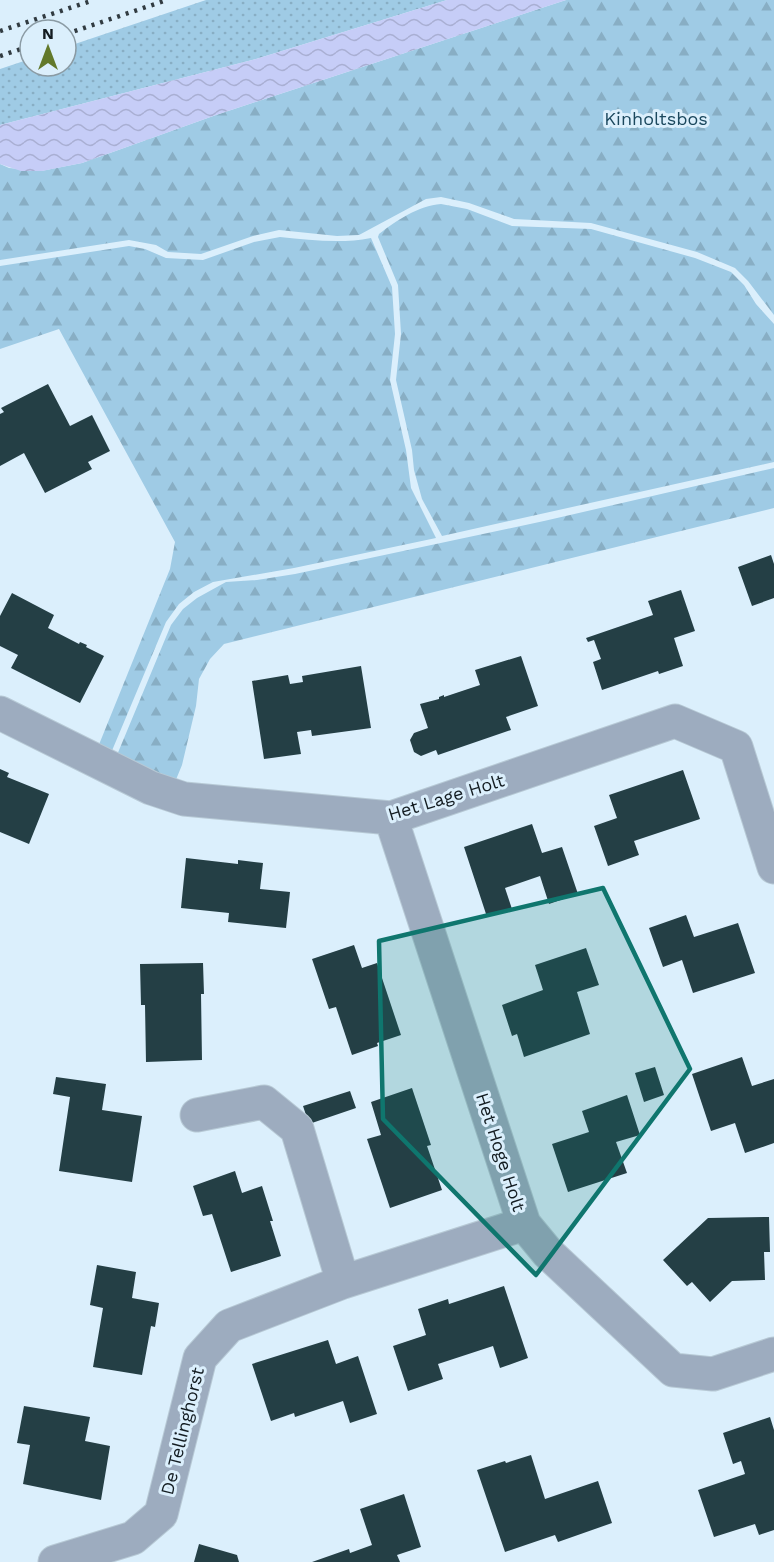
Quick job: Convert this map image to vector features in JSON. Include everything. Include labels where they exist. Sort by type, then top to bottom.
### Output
[{"type":"street","name":"Het Lage Holt","points":[[0,713],[150,788],[184,799],[391,818],[675,721],[736,747],[774,867]]},
{"type":"street","name":"Het Hoge Holt","points":[[391,818],[524,1224],[548,1253],[673,1370],[713,1374],[774,1354]]},
{"type":"street","points":[[197,1115],[264,1102],[297,1129],[343,1282]]},
{"type":"street","name":"De Tellinghorst","points":[[55,1562],[133,1538],[161,1514],[200,1358],[229,1326],[343,1282],[524,1224]]},
{"type":"highlighted area","points":[[603,888],[690,1069],[536,1275],[383,1119],[379,941]]},
{"type":"green space","points":[[206,0],[447,0],[256,59],[0,125],[0,69],[18,63],[18,78],[78,78],[78,43]]},
{"type":"green space","name":"Kinholtsbos","points":[[566,0],[774,0],[774,315],[735,268],[697,252],[591,223],[514,219],[469,203],[441,197],[426,199],[359,235],[337,236],[279,230],[253,236],[201,254],[168,252],[156,245],[129,240],[0,260],[0,164],[9,168],[41,171],[82,163],[216,115]]},
{"type":"green space","points":[[441,204],[467,209],[512,226],[591,229],[695,258],[731,272],[774,324],[774,462],[442,536],[422,499],[414,470],[412,450],[396,380],[401,334],[398,285],[378,237],[408,214]]},
{"type":"green space","points":[[280,237],[337,241],[371,238],[392,287],[395,334],[390,380],[406,450],[411,488],[436,538],[294,568],[213,582],[194,592],[179,604],[166,622],[111,753],[98,747],[170,569],[175,542],[59,329],[0,349],[0,266],[129,246],[145,249],[166,258],[203,260],[254,242]]},
{"type":"green space","points":[[774,468],[774,508],[224,644],[210,659],[199,679],[196,706],[182,765],[175,782],[117,755],[171,625],[183,609],[197,598],[226,582],[295,574],[544,521]]},
{"type":"water","points":[[447,0],[566,0],[216,115],[82,163],[42,171],[21,171],[0,164],[0,125],[256,59]]},
{"type":"building","points":[[48,384],[70,426],[92,415],[110,451],[88,462],[92,469],[45,493],[24,453],[0,466],[0,414],[4,412],[1,408]]},
{"type":"building","points":[[771,555],[774,564],[774,598],[752,606],[738,567]]},
{"type":"building","points":[[681,590],[695,631],[674,638],[683,666],[659,674],[658,671],[602,690],[593,662],[601,659],[594,640],[588,642],[586,638],[653,615],[648,601]]},
{"type":"building","points":[[12,593],[54,615],[48,628],[79,644],[80,642],[87,645],[86,647],[104,656],[80,703],[11,668],[18,655],[0,646],[0,616]]},
{"type":"building","points":[[521,656],[538,706],[506,717],[511,730],[438,755],[436,750],[421,756],[414,752],[410,740],[414,733],[428,728],[420,704],[480,685],[475,670]]},
{"type":"building","points":[[361,666],[371,728],[312,736],[311,730],[297,732],[301,754],[264,759],[252,681],[288,675],[290,684],[303,682],[302,676]]},
{"type":"building","points":[[0,769],[9,773],[7,777],[49,794],[29,844],[0,832]]},
{"type":"building","points":[[683,770],[700,819],[634,841],[639,855],[608,866],[594,826],[617,818],[609,795]]},
{"type":"building","points":[[532,824],[542,853],[562,847],[578,894],[549,904],[540,876],[505,888],[512,909],[487,917],[464,847]]},
{"type":"building","points":[[186,858],[238,864],[238,860],[263,863],[260,889],[290,892],[286,928],[228,922],[229,913],[181,908]]},
{"type":"building","points":[[686,915],[694,937],[738,923],[755,973],[693,993],[682,960],[663,967],[649,928]]},
{"type":"building","points":[[354,945],[362,968],[377,963],[401,1035],[352,1055],[336,1007],[329,1009],[312,959]]},
{"type":"building","points":[[586,948],[599,985],[577,992],[590,1034],[524,1057],[517,1034],[512,1036],[502,1005],[543,990],[535,965]]},
{"type":"building","points":[[203,963],[202,1060],[146,1062],[145,1005],[141,1005],[140,964]]},
{"type":"building","points":[[742,1057],[752,1086],[774,1079],[774,1143],[745,1153],[735,1123],[711,1131],[692,1074]]},
{"type":"building","points":[[655,1067],[664,1095],[644,1102],[635,1073]]},
{"type":"building","points":[[56,1077],[106,1084],[102,1110],[142,1116],[132,1182],[59,1171],[70,1097],[53,1094]]},
{"type":"building","points":[[412,1088],[431,1145],[427,1146],[442,1190],[390,1208],[367,1139],[381,1135],[371,1102]]},
{"type":"building","points":[[350,1091],[356,1108],[309,1124],[303,1106]]},
{"type":"building","points":[[627,1095],[640,1135],[616,1142],[627,1173],[568,1192],[552,1144],[589,1132],[582,1111]]},
{"type":"building","points":[[235,1171],[242,1193],[262,1186],[281,1256],[231,1272],[212,1214],[203,1216],[193,1186]]},
{"type":"building","points":[[769,1217],[770,1252],[764,1252],[765,1280],[732,1281],[710,1302],[692,1282],[687,1286],[663,1260],[708,1218]]},
{"type":"building","points":[[97,1265],[136,1272],[132,1298],[159,1303],[155,1327],[151,1326],[142,1375],[93,1367],[103,1308],[90,1305]]},
{"type":"building","points":[[504,1286],[528,1358],[500,1368],[493,1346],[438,1364],[443,1379],[408,1391],[393,1346],[426,1335],[418,1309],[448,1299],[449,1304]]},
{"type":"building","points":[[328,1340],[336,1364],[358,1356],[377,1414],[350,1423],[343,1401],[295,1417],[294,1413],[271,1421],[252,1364]]},
{"type":"building","points":[[24,1406],[90,1417],[85,1441],[110,1446],[101,1500],[23,1484],[30,1445],[17,1443]]},
{"type":"building","points":[[770,1417],[774,1430],[774,1530],[759,1535],[755,1524],[714,1537],[698,1490],[745,1474],[741,1461],[733,1464],[723,1433]]},
{"type":"building","points":[[531,1455],[545,1499],[598,1481],[612,1523],[558,1542],[555,1535],[505,1552],[477,1470]]},
{"type":"building","points":[[404,1494],[421,1547],[397,1555],[400,1562],[312,1562],[349,1549],[350,1553],[372,1545],[360,1509]]},
{"type":"building","points":[[199,1544],[237,1555],[239,1562],[194,1562]]},
{"type":"railway","points":[[0,31],[94,0]]},
{"type":"railway","points":[[78,30],[167,0]]},
{"type":"railway","points":[[0,56],[18,50]]}]
